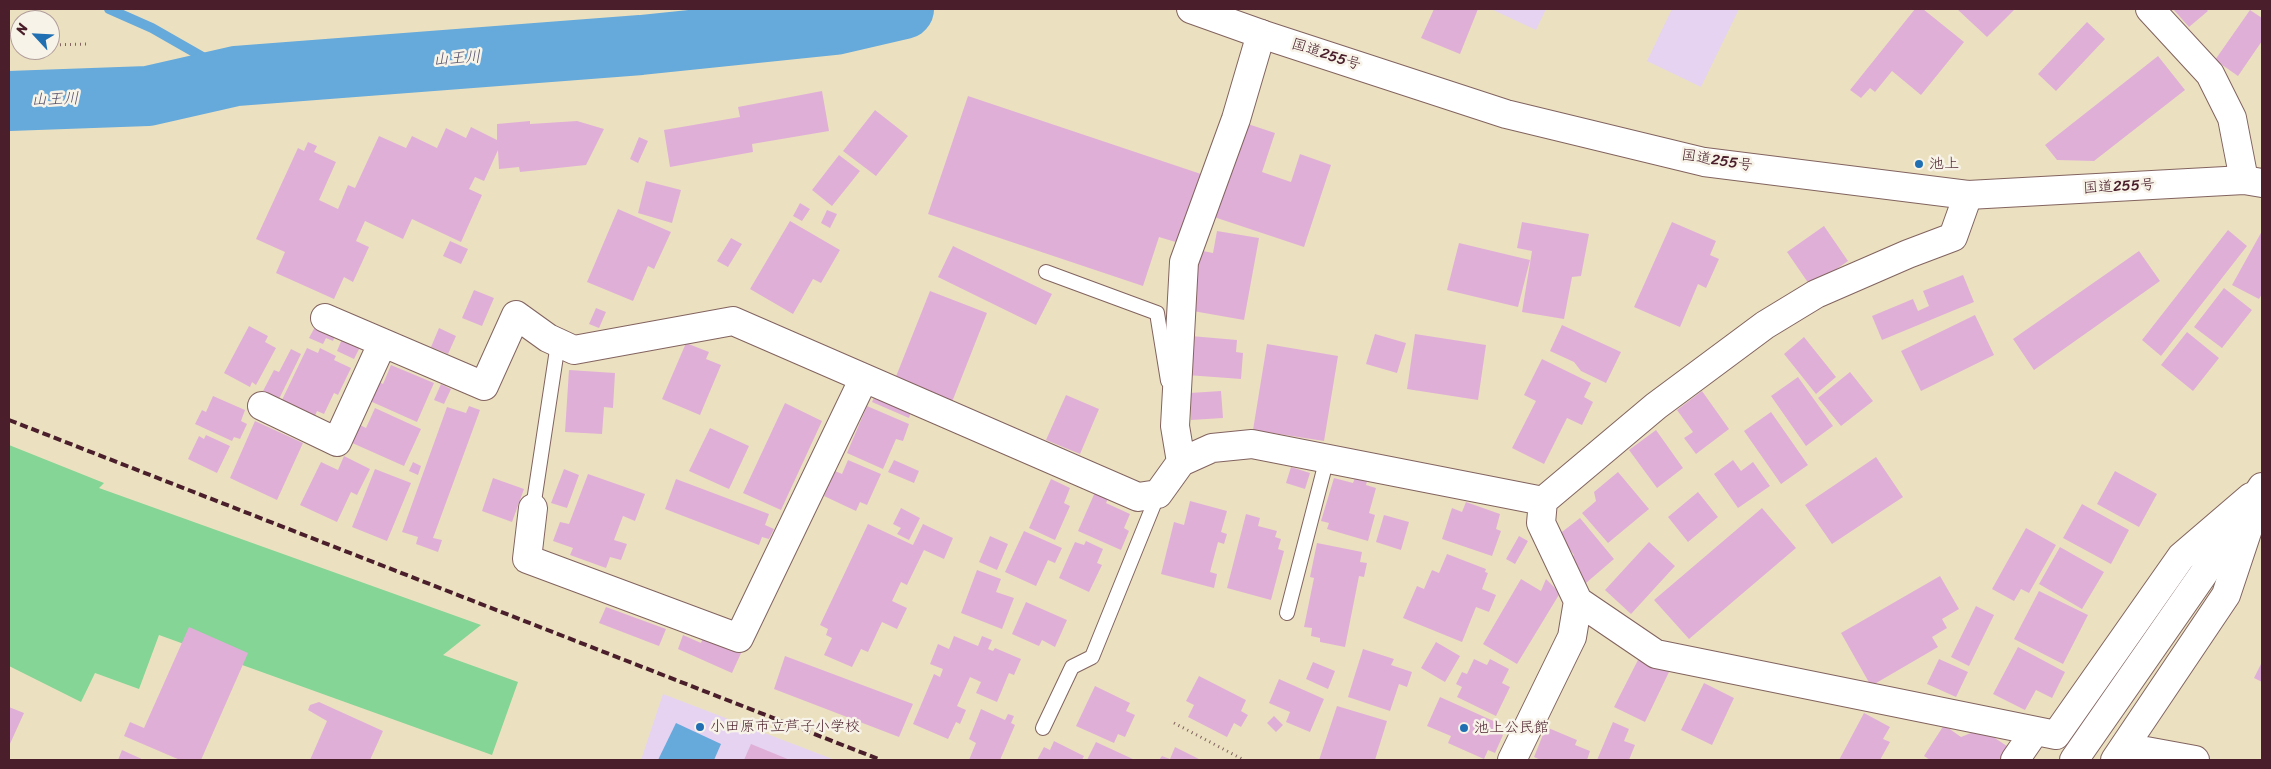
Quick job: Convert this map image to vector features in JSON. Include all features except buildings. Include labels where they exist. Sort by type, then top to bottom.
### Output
[{"type":"main road","name":"国道255号","points":[[1191,9],[1261,34],[1506,114],[1704,162],[1968,194],[2253,181]]},
{"type":"main road","points":[[2150,9],[2210,74],[2232,118],[2253,181]]},
{"type":"main road","points":[[1181,462],[1175,426],[1184,262],[1236,119],[1261,34]]},
{"type":"main road","points":[[1968,194],[1953,237],[1908,254],[1816,294],[1765,325],[1656,406],[1542,501],[1541,523],[1578,601],[1656,654],[2056,734],[2181,557],[2262,487]]},
{"type":"main road","points":[[325,318],[484,386],[516,315],[553,340],[574,350],[733,321],[1138,497],[1158,494],[1181,462],[1212,448],[1252,444],[1542,501]]},
{"type":"main road","points":[[262,406],[337,442],[382,344]]},
{"type":"main road","points":[[533,508],[527,559],[739,638],[864,378]]},
{"type":"main road","points":[[2195,760],[2120,753],[2226,596],[2262,487]]},
{"type":"main road","points":[[2074,760],[2262,487]]},
{"type":"main road","points":[[1512,760],[1572,637],[1578,601]]},
{"type":"main road","points":[[2014,760],[2035,731]]},
{"type":"lane","points":[[1046,272],[1157,313],[1175,426]]},
{"type":"lane","points":[[533,508],[553,340]]},
{"type":"lane","points":[[1287,613],[1327,458]]},
{"type":"lane","points":[[1043,728],[1072,667],[1092,657],[1158,494]]},
{"type":"path","points":[[60,45],[90,44]]},
{"type":"path","points":[[1174,723],[1244,760]]},
{"type":"shaded area","points":[[1491,9],[1546,9],[1536,30]]},
{"type":"shaded area","points":[[1672,9],[1739,9],[1701,87],[1647,61]]},
{"type":"shaded area","name":"小田原市立芦子小学校","points":[[663,694],[835,760],[641,760]]},
{"type":"green space","points":[[9,445],[104,483],[99,488],[481,625],[443,655],[518,682],[492,755],[159,635],[139,689],[95,673],[81,702],[9,666]]},
{"type":"water","points":[[676,723],[721,744],[714,760],[658,760]]},
{"type":"waterway","points":[[109,9],[152,28],[236,76]]},
{"type":"waterway","name":"山王川","points":[[9,101],[148,96],[236,76],[641,45],[835,25],[904,9]]},
{"type":"railway","points":[[9,420],[881,760]]},
{"type":"place","name":"池上","points":[[1919,164]]},
{"type":"place","name":"小田原市立芦子小学校","points":[[700,727]]},
{"type":"place","name":"池上公民館","points":[[1464,728]]}]
